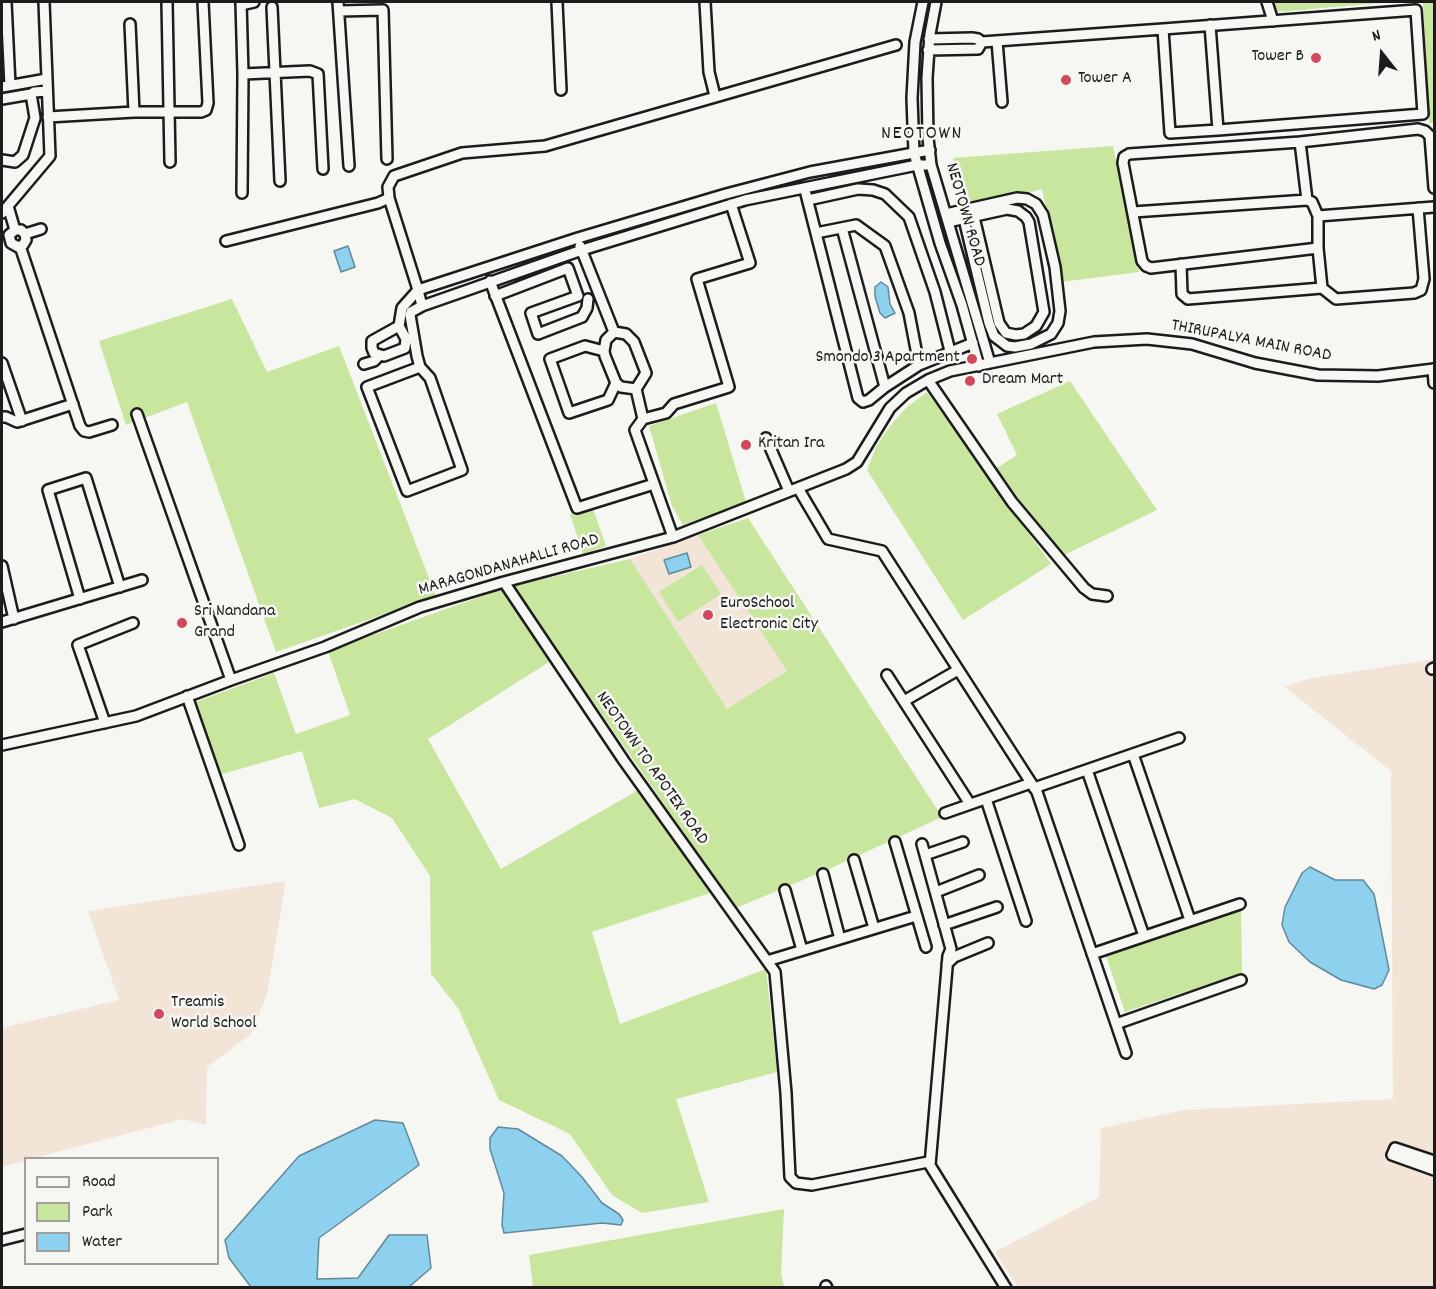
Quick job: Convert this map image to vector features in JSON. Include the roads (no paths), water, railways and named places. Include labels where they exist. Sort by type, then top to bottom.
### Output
[{"type":"street","points":[[6,2],[6,86],[47,79]]},
{"type":"street","points":[[15,230],[5,210],[50,156],[44,2]]},
{"type":"street","points":[[167,2],[170,162]]},
{"type":"street","points":[[48,117],[134,112],[201,112],[207,107],[203,2]]},
{"type":"street","points":[[242,194],[241,3],[254,2]]},
{"type":"street","points":[[557,2],[561,90]]},
{"type":"street","points":[[705,2],[709,72],[715,96]]},
{"type":"street","name":"NEOTOWN ROAD","points":[[923,2],[915,42],[912,98],[914,153],[970,347],[979,366]]},
{"type":"street","name":"NEOTOWN ROAD","points":[[936,2],[929,39],[927,78],[931,165],[990,363]]},
{"type":"street","points":[[1267,2],[1273,21]]},
{"type":"street","points":[[349,166],[339,6],[383,10],[387,159]]},
{"type":"street","points":[[272,7],[280,181]]},
{"type":"street","points":[[929,39],[972,38],[982,42],[1416,10],[1423,114],[1170,133],[1162,29]]},
{"type":"street","points":[[130,24],[134,112]]},
{"type":"street","points":[[1210,25],[1218,130]]},
{"type":"street","points":[[997,41],[1002,102]]},
{"type":"street","points":[[928,50],[978,49],[982,42]]},
{"type":"street","points":[[422,306],[388,198],[388,187],[394,176],[462,153],[545,146],[896,45]]},
{"type":"street","points":[[243,74],[310,71],[318,74],[323,169]]},
{"type":"street","points":[[2,99],[47,94]]},
{"type":"street","points":[[2,160],[15,162],[22,155],[35,118],[32,96]]},
{"type":"street","points":[[1318,249],[1151,268],[1146,266],[1142,261],[1132,212],[1124,158],[1129,154],[1300,142],[1418,129],[1430,131],[1434,188]]},
{"type":"street","points":[[1300,142],[1307,200]]},
{"type":"street","points":[[364,364],[405,348],[406,339],[399,326],[402,308],[418,290],[578,238],[726,194],[800,175],[930,150]]},
{"type":"street","points":[[806,194],[916,165],[931,165]]},
{"type":"street","points":[[420,367],[367,387],[407,491],[462,470],[429,378],[420,367],[411,312],[490,281],[731,204],[858,189],[885,194],[909,217],[935,291],[950,351]]},
{"type":"street","points":[[806,194],[858,398],[863,402],[869,400],[920,365],[950,351],[970,347]]},
{"type":"street","points":[[226,241],[378,203],[388,198]]},
{"type":"street","points":[[947,218],[1017,198],[1028,199],[1036,204],[1043,215],[1055,267],[1060,311],[1058,323],[1051,334],[1031,344],[1015,347],[1007,346],[994,336],[969,218]]},
{"type":"street","points":[[1132,212],[1307,200],[1312,202],[1318,216],[1318,249],[1322,288],[1328,295],[1336,298],[1414,293],[1421,290],[1424,279],[1418,208]]},
{"type":"street","points":[[673,537],[635,430],[643,419],[666,413],[674,404],[729,387],[697,279],[750,263],[731,204]]},
{"type":"street","points":[[1318,216],[1434,207]]},
{"type":"street","points":[[947,218],[969,218],[1012,209],[1022,213],[1029,222],[1044,312],[1036,326],[1024,334],[1006,333],[999,323],[969,218]]},
{"type":"street","points":[[816,233],[856,225],[885,246],[909,313],[920,365]]},
{"type":"street","points":[[842,228],[885,387]]},
{"type":"street","points":[[25,234],[41,229]]},
{"type":"street","points":[[15,230],[21,230],[25,234],[26,240],[20,246],[5,242],[10,233],[15,230]]},
{"type":"street","points":[[578,238],[614,332]]},
{"type":"street","points":[[20,246],[80,426],[84,431],[89,432],[112,425]]},
{"type":"street","points":[[1181,264],[1182,294],[1188,299],[1322,288]]},
{"type":"street","points":[[495,296],[568,268],[578,296]]},
{"type":"street","points":[[1424,279],[1434,277]]},
{"type":"street","points":[[490,281],[577,508],[654,484]]},
{"type":"street","points":[[588,299],[587,308],[582,317],[538,334],[531,313],[578,296],[588,299],[601,296]]},
{"type":"street","points":[[380,356],[374,353],[372,341],[399,326]]},
{"type":"street","points":[[614,332],[626,334],[634,342],[645,373],[636,390],[643,419]]},
{"type":"street","points":[[614,332],[606,340],[604,351],[616,383],[621,387],[636,390]]},
{"type":"street","name":"THIRUPALYA MAIN ROAD","points":[[990,363],[1094,342],[1147,339],[1192,344],[1255,363],[1318,375],[1378,376],[1434,369]]},
{"type":"street","points":[[604,351],[585,346],[550,359],[569,413],[608,400],[616,383]]},
{"type":"street","points":[[2,363],[22,421]]},
{"type":"street","name":"MARAGONDANAHALLI ROAD","points":[[2,745],[136,716],[325,647],[420,607],[673,537],[846,469],[857,462],[891,408],[906,393],[950,371],[990,363]]},
{"type":"street","points":[[1434,369],[1434,383]]},
{"type":"street","points":[[928,380],[1019,510],[1084,588],[1092,594],[1107,596]]},
{"type":"street","points":[[2,417],[14,422],[22,421],[73,404]]},
{"type":"street","points":[[136,414],[231,680]]},
{"type":"street","points":[[766,438],[794,489],[828,539],[882,551],[1032,786],[1126,1053]]},
{"type":"street","points":[[80,599],[48,490],[86,478],[120,587]]},
{"type":"street","points":[[2,566],[5,591],[14,619]]},
{"type":"street","points":[[2,622],[142,580]]},
{"type":"street","name":"NEOTOWN TO APOTEX ROAD","points":[[504,582],[624,761],[775,972],[786,1093],[790,1177],[796,1183],[812,1185],[929,1164]]},
{"type":"street","points":[[105,723],[78,645],[133,623]]},
{"type":"street","points":[[904,701],[958,670]]},
{"type":"street","points":[[887,675],[970,804]]},
{"type":"street","points":[[187,696],[239,845]]},
{"type":"street","points":[[945,813],[1087,770],[1179,738]]},
{"type":"street","points":[[1133,754],[1190,920]]},
{"type":"street","points":[[1087,770],[1144,936]]},
{"type":"street","points":[[986,799],[1026,921]]},
{"type":"street","points":[[895,842],[926,947]]},
{"type":"street","points":[[926,855],[963,842]]},
{"type":"street","points":[[922,844],[951,950],[947,964],[929,1164],[1006,1287]]},
{"type":"street","points":[[854,860],[874,928]]},
{"type":"street","points":[[823,874],[840,939]]},
{"type":"street","points":[[936,892],[979,875]]},
{"type":"street","points":[[785,890],[802,950]]},
{"type":"street","points":[[1092,954],[1240,904]]},
{"type":"street","points":[[944,925],[997,907]]},
{"type":"street","points":[[767,961],[916,916]]},
{"type":"street","points":[[947,964],[954,957],[988,943]]},
{"type":"street","points":[[1116,1024],[1241,980]]},
{"type":"street","points":[[1434,1161],[1394,1151],[1434,1170]]},
{"type":"street","points":[[2,1240],[24,1234]]},
{"type":"water","points":[[348,246],[355,267],[341,272],[334,251]]},
{"type":"water","points":[[881,282],[888,287],[890,304],[895,313],[885,318],[880,313],[875,296],[875,287]]},
{"type":"water","points":[[687,553],[691,567],[669,574],[664,560]]},
{"type":"water","points":[[1310,867],[1335,880],[1363,880],[1374,894],[1389,970],[1382,985],[1374,989],[1341,980],[1310,962],[1289,942],[1282,925],[1285,907],[1302,873]]},
{"type":"water","points":[[375,1120],[403,1123],[419,1165],[319,1238],[317,1279],[358,1278],[389,1235],[427,1235],[431,1268],[409,1287],[251,1287],[229,1258],[225,1240],[299,1156]]},
{"type":"water","points":[[498,1127],[518,1129],[562,1156],[602,1203],[619,1214],[623,1220],[621,1225],[602,1223],[504,1233],[502,1225],[504,1193],[490,1149],[490,1138]]},
{"type":"place","name":"Tower B","points":[[1316,58]]},
{"type":"place","name":"Tower A","points":[[1066,80]]},
{"type":"place","name":"Smondo 3 Apartment","points":[[972,359]]},
{"type":"place","name":"Dream Mart","points":[[970,381]]},
{"type":"place","name":"Kritan Ira","points":[[746,445]]},
{"type":"place","name":"EuroSchool Electronic City","points":[[708,615]]},
{"type":"place","name":"Sri Nandana Grand","points":[[182,623]]},
{"type":"place","name":"Treamis World School","points":[[159,1014]]},
{"type":"district","name":"NEOTOWN","points":[[922,135]]}]
